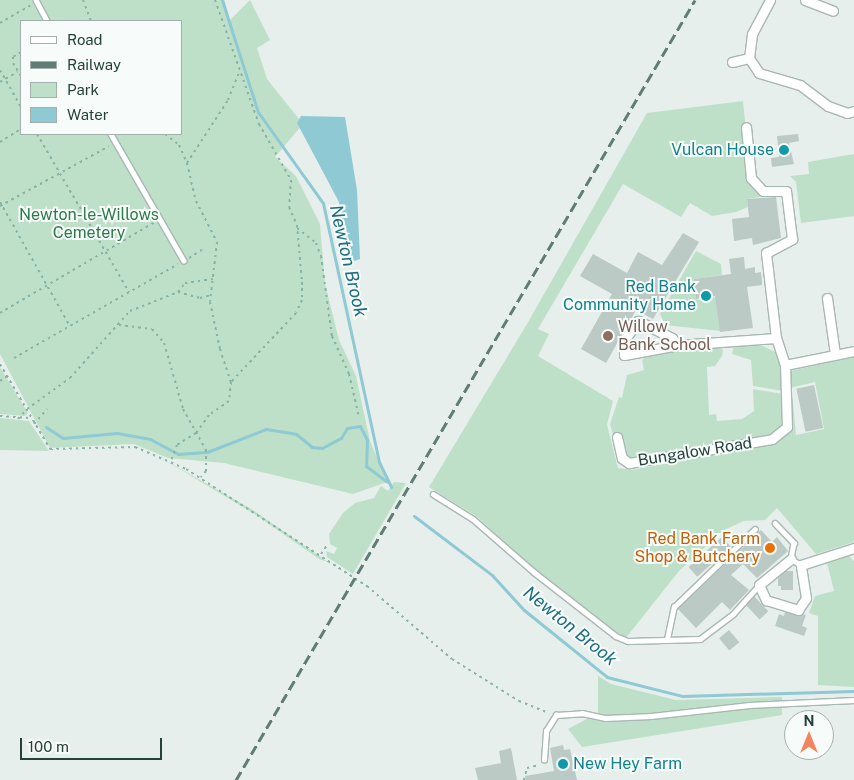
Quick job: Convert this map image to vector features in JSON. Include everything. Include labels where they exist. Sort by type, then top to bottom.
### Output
[{"type":"street","points":[[770,0],[752,34],[749,58],[759,73],[800,85],[828,106],[847,113],[854,111]]},
{"type":"street","points":[[805,0],[833,11]]},
{"type":"street","points":[[732,62],[749,58]]},
{"type":"street","points":[[746,127],[751,178],[763,191],[786,191],[792,240],[766,254],[776,338],[785,365],[854,351]]},
{"type":"street","points":[[827,298],[835,354]]},
{"type":"street","points":[[678,345],[672,338],[638,321],[624,340],[624,355],[678,345],[776,338]]},
{"type":"street","name":"Bungalow Road","points":[[617,437],[622,458],[629,463],[772,439],[787,427],[785,365]]},
{"type":"street","points":[[791,559],[759,585],[766,600],[798,610],[806,598],[801,565],[854,548]]},
{"type":"lane","points":[[36,1],[46,20]]},
{"type":"lane","points":[[112,135],[184,261]]},
{"type":"lane","points":[[433,494],[473,519],[534,572],[616,636],[632,642],[700,639],[733,614],[759,585]]},
{"type":"lane","points":[[775,523],[794,543],[791,559],[801,565]]},
{"type":"lane","points":[[667,639],[674,607],[755,529]]},
{"type":"lane","points":[[544,760],[546,731],[556,715],[582,713],[605,718],[651,716],[749,705],[854,700]]},
{"type":"path","points":[[83,0],[91,20]]},
{"type":"path","points":[[215,0],[259,124],[290,180],[289,207],[297,228],[301,303],[268,346],[231,382]]},
{"type":"path","points":[[0,22],[36,1]]},
{"type":"path","points":[[20,53],[13,57],[13,63],[20,75]]},
{"type":"path","points":[[0,70],[20,105]]},
{"type":"path","points":[[188,164],[228,100],[240,70]]},
{"type":"path","points":[[0,82],[18,72]]},
{"type":"path","points":[[0,142],[20,130]]},
{"type":"path","points":[[38,135],[129,292]]},
{"type":"path","points":[[166,135],[179,144],[188,164],[196,201],[217,242],[211,295],[220,349],[231,382],[229,400],[209,415],[196,433],[177,445],[171,462]]},
{"type":"path","points":[[1,206],[116,142]]},
{"type":"path","points":[[0,202],[70,326]]},
{"type":"path","points":[[0,313],[160,219]]},
{"type":"path","points":[[297,228],[316,243],[321,256],[332,336],[349,374],[359,417]]},
{"type":"path","points":[[14,358],[203,249]]},
{"type":"path","points":[[18,418],[27,409],[70,378],[92,350],[119,325],[130,311],[178,292],[185,283],[213,279]]},
{"type":"path","points":[[178,292],[200,298],[211,295]]},
{"type":"path","points":[[119,325],[144,327],[160,336],[183,409],[207,458],[201,477]]},
{"type":"path","points":[[0,364],[50,449],[135,447],[201,477],[321,554],[381,596],[452,659],[519,701],[556,715]]},
{"type":"path","points":[[0,382],[7,376]]},
{"type":"path","points":[[34,424],[47,409]]},
{"type":"path","points":[[0,416],[31,418]]},
{"type":"path","points":[[321,554],[328,544]]},
{"type":"path","points":[[524,780],[527,768],[544,764],[544,760]]},
{"type":"green space","name":"Newton-le-Willows Cemetery","points":[[0,0],[224,0],[230,20],[250,0],[270,40],[257,48],[267,79],[303,124],[275,157],[296,176],[320,224],[325,284],[339,340],[356,376],[370,441],[387,482],[353,494],[224,463],[168,458],[134,444],[50,448],[0,354]]},
{"type":"green space","points":[[743,101],[751,181],[759,181],[760,197],[747,199],[748,207],[736,212],[712,216],[690,203],[681,217],[623,184],[538,329],[549,334],[538,356],[613,401],[607,425],[618,468],[632,470],[777,442],[788,434],[789,394],[792,393],[796,435],[824,429],[815,382],[790,388],[790,371],[854,357],[854,542],[816,554],[777,508],[765,520],[744,521],[724,530],[679,571],[625,639],[541,575],[476,516],[429,487],[527,324],[647,113]]},
{"type":"green space","points":[[854,154],[854,216],[801,223],[796,182],[790,176],[809,174],[808,162]]},
{"type":"green space","points":[[696,251],[721,264],[722,275],[694,279],[697,300],[723,296],[720,331],[665,325],[660,314]]},
{"type":"green space","points":[[719,343],[723,350],[722,356],[715,366],[707,367],[709,415],[716,414],[717,421],[742,419],[754,411],[753,389],[784,394],[782,424],[770,436],[725,450],[622,466],[610,424],[619,397],[622,398],[627,375],[644,370],[642,360],[649,355]]},
{"type":"green space","points":[[734,344],[763,346],[777,353],[781,361],[783,391],[753,386],[751,360],[732,354]]},
{"type":"green space","points":[[0,367],[28,413],[25,416],[0,414]]},
{"type":"green space","points":[[0,418],[29,421],[49,451],[0,450]]},
{"type":"green space","points":[[163,459],[253,510],[328,562],[319,559],[256,515]]},
{"type":"green space","points":[[394,482],[406,483],[353,574],[327,557],[326,551],[334,554],[337,548],[330,544],[329,534],[343,513],[355,503],[374,498],[381,486],[388,491]]},
{"type":"green space","points":[[846,553],[854,561],[854,687],[818,685],[818,616],[809,613],[815,596],[834,591],[826,559]]},
{"type":"green space","points":[[598,676],[611,684],[676,700],[782,697],[782,715],[582,747],[568,729],[598,713]]},
{"type":"water","points":[[301,116],[345,117],[357,190],[360,259],[351,262],[339,202],[297,123]]},
{"type":"building","name":"Vulcan House","points":[[798,134],[799,141],[789,143],[794,164],[772,167],[771,158],[779,157],[777,136]]},
{"type":"building","points":[[776,197],[781,238],[753,245],[752,238],[734,241],[732,219],[749,217],[747,199]]},
{"type":"building","points":[[683,233],[699,242],[653,319],[636,310],[606,363],[581,349],[612,294],[580,276],[593,254],[627,273],[638,252],[662,265]]},
{"type":"building","name":"Red Bank Community Home","points":[[744,257],[745,269],[755,267],[755,273],[761,272],[762,285],[747,287],[753,328],[720,332],[715,296],[696,299],[694,279],[731,274],[729,259]]},
{"type":"building","points":[[814,385],[823,428],[806,432],[796,389]]},
{"type":"building","points":[[761,530],[772,542],[777,537],[788,551],[757,578],[743,564],[731,575],[749,590],[730,610],[722,602],[696,628],[678,609]]},
{"type":"building","points":[[722,537],[731,547],[697,577],[689,567]]},
{"type":"building","points":[[786,571],[793,571],[793,590],[781,590],[781,586],[778,586],[778,578]]},
{"type":"building","points":[[754,596],[768,611],[760,620],[745,604]]},
{"type":"building","points":[[785,612],[806,615],[802,626],[807,628],[804,636],[775,626],[779,614],[784,616]]},
{"type":"building","points":[[729,630],[739,642],[729,651],[719,638]]},
{"type":"building","name":"New Hey Farm","points":[[563,745],[564,750],[570,749],[577,780],[526,780],[525,776],[554,771],[550,748]]},
{"type":"building","points":[[511,748],[517,780],[478,780],[475,768],[501,763],[499,751]]},
{"type":"waterway","name":"Newton Brook","points":[[222,0],[258,112],[323,203],[379,462],[391,487]]},
{"type":"waterway","points":[[207,452],[266,429],[296,434],[312,447],[322,448],[341,438],[347,428],[360,426],[367,440],[366,466],[387,482]]},
{"type":"waterway","points":[[46,427],[63,438],[117,433],[150,439],[178,454],[205,452]]},
{"type":"waterway","name":"Newton Brook","points":[[414,516],[492,575],[524,610],[607,677],[682,696],[854,691]]},
{"type":"railway","points":[[236,780],[695,0]]},
{"type":"place","name":"Vulcan House","points":[[784,150]]},
{"type":"place","name":"Red Bank Community Home","points":[[706,296]]},
{"type":"place","name":"Willow Bank School","points":[[608,336]]},
{"type":"place","name":"Red Bank Farm Shop & Butchery","points":[[770,548]]},
{"type":"place","name":"New Hey Farm","points":[[563,764]]}]
